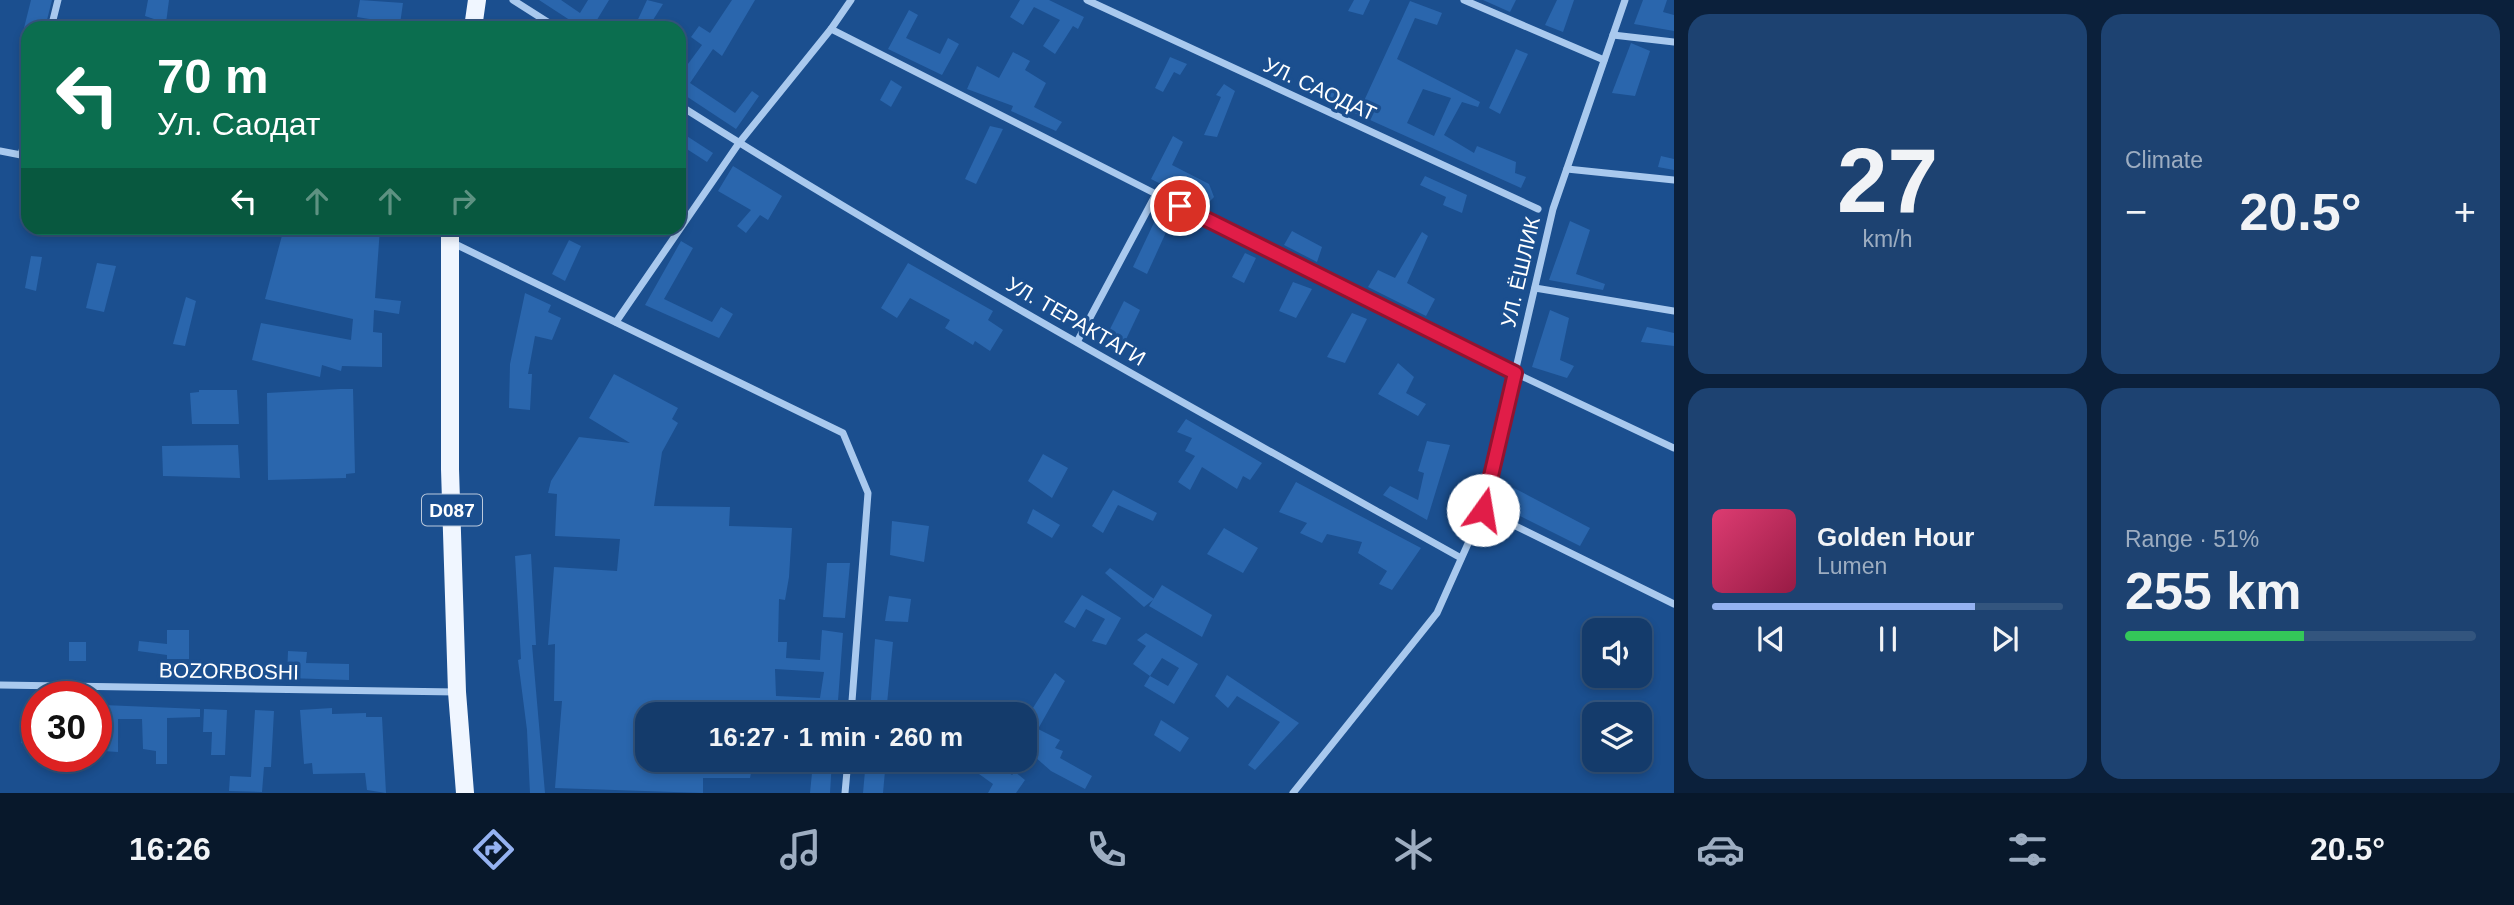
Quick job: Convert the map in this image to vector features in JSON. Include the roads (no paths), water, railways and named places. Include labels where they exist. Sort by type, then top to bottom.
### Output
[{"type":"main road","points":[[474,21],[477,0]]},
{"type":"main road","name":"D087","points":[[450,235],[450,469],[457,692],[465,793]]},
{"type":"street","points":[[53,21],[58,0]]},
{"type":"street","points":[[513,0],[546,21]]},
{"type":"street","points":[[686,220],[739,143],[831,29],[850,0]]},
{"type":"street","name":"УЛ. САОДАТ","points":[[1087,0],[1538,209]]},
{"type":"street","points":[[1464,0],[1604,60]]},
{"type":"street","name":"УЛ. ЁШЛИК","points":[[1293,793],[1437,613],[1483,510],[1553,209],[1625,0]]},
{"type":"street","points":[[831,29],[1515,373],[1674,448]]},
{"type":"street","points":[[1613,35],[1674,42]]},
{"type":"street","name":"УЛ. ТЕРАКТАГИ","points":[[686,109],[1077,342],[1461,558]]},
{"type":"street","points":[[0,151],[21,155]]},
{"type":"street","points":[[1567,169],[1674,180]]},
{"type":"street","points":[[1077,342],[1156,194]]},
{"type":"street","points":[[452,235],[616,322],[844,433],[869,493],[852,702]]},
{"type":"street","points":[[616,322],[676,235]]},
{"type":"street","points":[[1535,288],[1674,311]]},
{"type":"street","points":[[1483,510],[1674,604]]},
{"type":"street","name":"BOZORBOSHI","points":[[0,685],[457,692]]},
{"type":"street","points":[[845,793],[847,772]]}]
